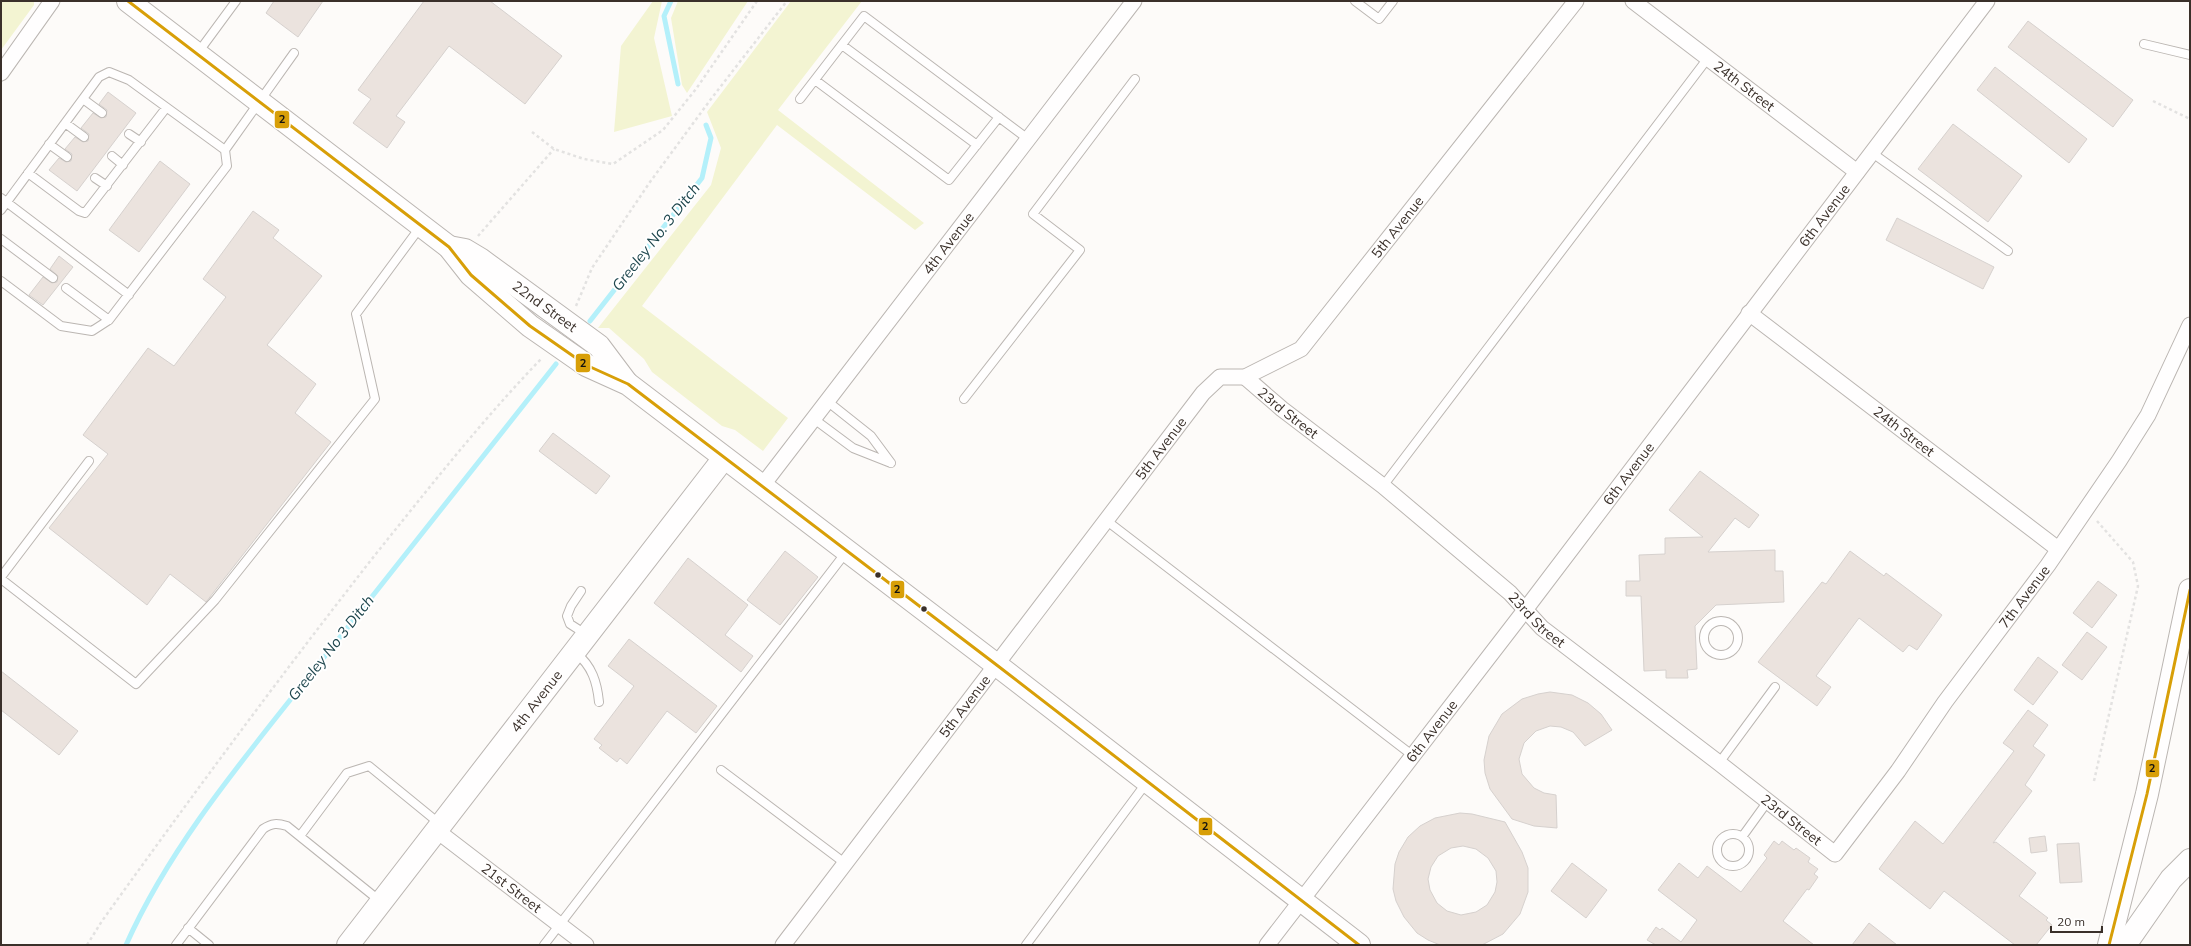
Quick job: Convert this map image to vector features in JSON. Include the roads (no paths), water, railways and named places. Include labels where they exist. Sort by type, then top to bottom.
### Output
[{"type":"street","points":[[1,73],[52,1]]},
{"type":"street","name":"22nd Street","points":[[128,1],[421,226],[518,286],[599,346],[628,384]]},
{"type":"street","name":"4th Avenue","points":[[762,486],[1134,1]]},
{"type":"street","name":"5th Avenue","points":[[783,945],[998,666],[1204,393],[1220,377],[1245,377],[1301,348],[1576,1]]},
{"type":"street","name":"24th Street","points":[[1633,1],[1857,172]]},
{"type":"street","name":"6th Avenue","points":[[1267,945],[1525,610],[1987,1]]},
{"type":"street","name":"22nd Street","points":[[457,249],[471,275],[530,326],[586,365],[628,384],[998,666],[1359,945]]},
{"type":"street","name":"24th Street","points":[[1749,313],[2058,549]]},
{"type":"street","name":"7th Avenue","points":[[1835,854],[2058,549],[2119,461],[2148,415],[2190,325]]},
{"type":"street","name":"23rd Street","points":[[1245,377],[1282,408],[1383,486],[1510,592],[1542,628],[1720,763],[1835,854]]},
{"type":"street","name":"4th Avenue","points":[[348,945],[724,458]]},
{"type":"street","points":[[2109,945],[2147,794],[2190,590]]},
{"type":"street","name":"21st Street","points":[[439,827],[586,945]]},
{"type":"street","points":[[2125,945],[2171,879],[2190,860]]},
{"type":"lane","points":[[1355,1],[1379,19],[1393,1]]},
{"type":"lane","points":[[197,54],[231,3]]},
{"type":"lane","points":[[800,99],[864,16],[1028,139]]},
{"type":"lane","points":[[2144,44],[2190,55]]},
{"type":"lane","points":[[842,45],[977,145]]},
{"type":"lane","points":[[1,281],[61,326],[92,331],[109,320],[227,166],[225,150],[294,53]]},
{"type":"lane","points":[[1383,486],[1708,58]]},
{"type":"lane","points":[[1,210],[4,200],[28,173],[99,77],[109,72],[129,80],[225,150]]},
{"type":"lane","points":[[964,399],[1080,250],[1033,214],[1135,79]]},
{"type":"lane","points":[[815,80],[949,180],[998,117]]},
{"type":"lane","points":[[83,99],[102,113]]},
{"type":"lane","points":[[28,173],[79,212],[85,213],[124,165],[166,108]]},
{"type":"lane","points":[[65,123],[84,137]]},
{"type":"lane","points":[[129,134],[140,142]]},
{"type":"lane","points":[[49,144],[67,157]]},
{"type":"lane","points":[[1871,152],[2008,250]]},
{"type":"lane","points":[[112,156],[124,165]]},
{"type":"lane","points":[[95,178],[107,186]]},
{"type":"lane","points":[[4,200],[129,294]]},
{"type":"lane","points":[[89,461],[1,578],[136,684],[215,600],[375,399],[356,314],[421,226]]},
{"type":"lane","points":[[1,239],[53,278]]},
{"type":"lane","points":[[66,288],[109,320]]},
{"type":"lane","points":[[814,419],[853,448],[891,463],[871,436],[827,401]]},
{"type":"lane","points":[[1107,520],[1412,755]]},
{"type":"lane","points":[[544,945],[847,551]]},
{"type":"lane","points":[[581,591],[571,606],[567,616],[581,644],[584,660],[593,673],[597,686],[599,702]]},
{"type":"lane","points":[[1718,621],[1731,624],[1738,635],[1735,647],[1724,655],[1711,652],[1704,641],[1707,628],[1718,621]]},
{"type":"lane","points":[[1720,763],[1775,687]]},
{"type":"lane","name":"21st Street","points":[[300,836],[347,773],[369,766],[439,827]]},
{"type":"lane","points":[[721,770],[846,864]]},
{"type":"lane","points":[[1026,945],[1147,782]]},
{"type":"lane","points":[[1742,837],[1768,801]]},
{"type":"lane","points":[[176,945],[263,829],[270,824],[278,823],[287,826],[381,902]]},
{"type":"lane","points":[[1732,834],[1742,837],[1749,845],[1749,856],[1742,864],[1732,867],[1726,865],[1719,858],[1717,847],[1719,842],[1722,838],[1732,834]]},
{"type":"lane","points":[[188,928],[209,945]]},
{"type":"waterway","points":[[671,1],[664,16],[678,84]]},
{"type":"waterway","name":"Greeley No. 3 Ditch","points":[[590,321],[702,178],[711,138],[706,125]]},
{"type":"waterway","name":"Greeley No 3 Ditch","points":[[126,945],[144,908],[187,836],[236,768],[556,364]]}]
